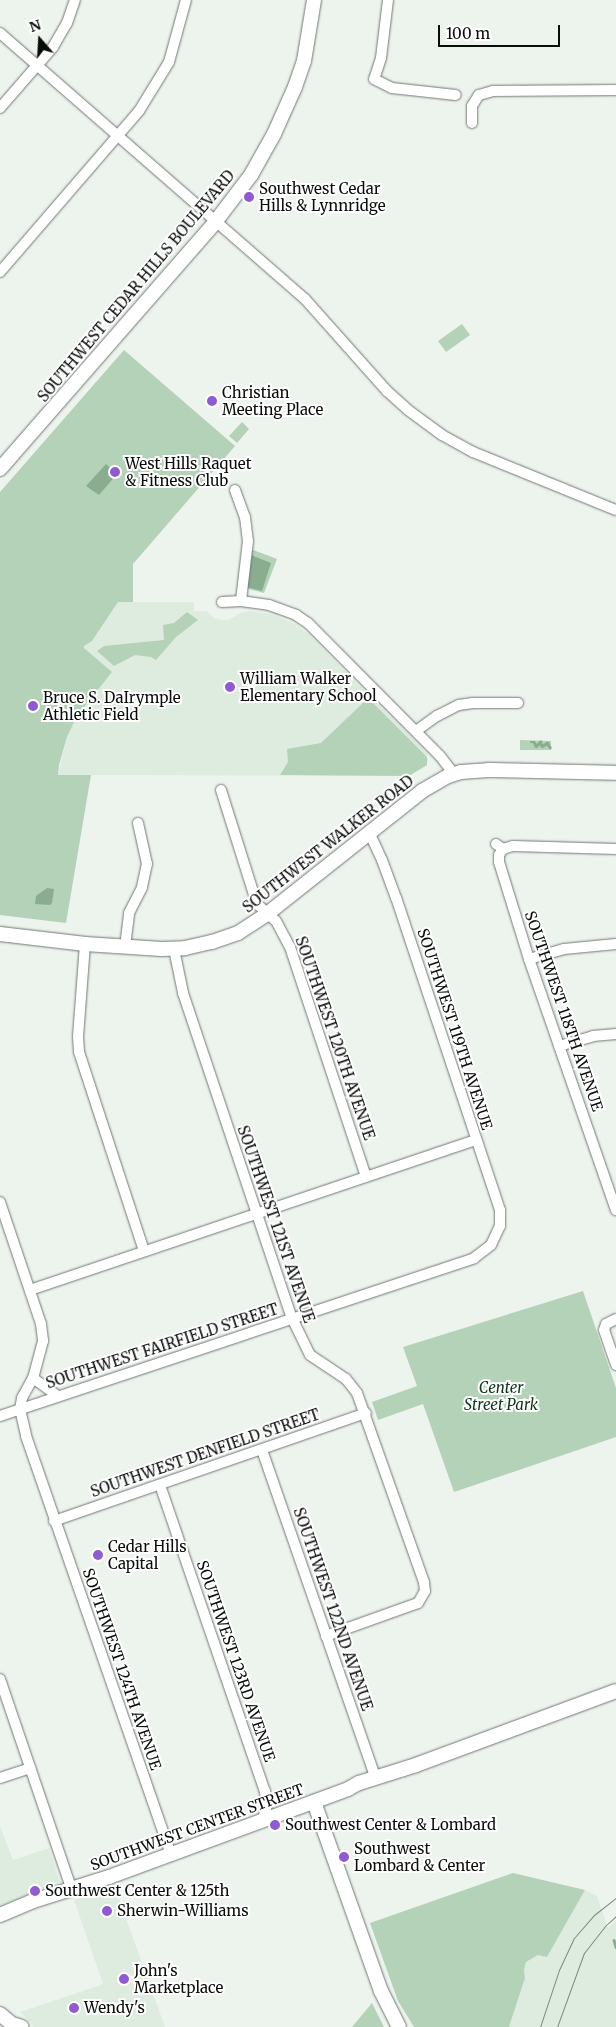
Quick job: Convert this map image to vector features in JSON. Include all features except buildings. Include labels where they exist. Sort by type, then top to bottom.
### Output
[{"type":"main road","name":"SOUTHWEST CEDAR HILLS BOULEVARD","points":[[0,470],[216,221],[264,154],[286,111],[304,61],[314,0]]},
{"type":"main road","name":"SOUTHWEST WALKER ROAD","points":[[0,934],[125,947],[174,949],[200,946],[225,938],[267,914],[431,785],[454,774],[488,770],[616,773]]},
{"type":"main road","name":"SOUTHWEST CENTER STREET","points":[[0,1915],[33,1901],[72,1890],[314,1802],[375,1777],[406,1768],[616,1691]]},
{"type":"main road","name":"SOUTHWEST CENTER STREET","points":[[348,1789],[396,1775],[406,1768]]},
{"type":"main road","points":[[314,1802],[381,1991],[399,2027]]},
{"type":"main road","points":[[0,2014],[15,2026]]},
{"type":"street","points":[[0,108],[37,66],[62,31],[75,0]]},
{"type":"street","points":[[0,272],[140,111],[168,62],[186,0]]},
{"type":"street","points":[[388,0],[381,58],[374,79],[392,88],[456,95]]},
{"type":"street","points":[[0,33],[305,299],[387,391],[442,435],[473,452],[527,476],[616,510]]},
{"type":"street","points":[[472,123],[472,106],[479,95],[493,91],[616,90]]},
{"type":"street","points":[[235,490],[245,517],[248,541],[241,601]]},
{"type":"street","points":[[222,602],[241,601],[269,605],[296,615],[308,623],[416,731],[444,760],[454,774]]},
{"type":"street","points":[[416,731],[437,716],[459,705],[473,703],[518,703]]},
{"type":"street","name":"SOUTHWEST 120TH AVENUE","points":[[221,790],[257,904],[276,921],[290,947],[366,1177]]},
{"type":"street","points":[[125,947],[129,913],[142,887],[146,869],[146,858],[138,823]]},
{"type":"street","name":"SOUTHWEST 119TH AVENUE","points":[[370,834],[392,888],[500,1210],[497,1236]]},
{"type":"street","name":"SOUTHWEST 118TH AVENUE","points":[[616,849],[513,846],[500,847],[499,854],[499,862],[529,959],[616,1210]]},
{"type":"street","points":[[85,944],[78,1037],[79,1052],[144,1251]]},
{"type":"street","points":[[529,959],[564,948],[616,944]]},
{"type":"street","name":"SOUTHWEST 121ST AVENUE","points":[[174,949],[183,994],[292,1318],[310,1355],[346,1379],[358,1393],[424,1582],[425,1591],[423,1598],[410,1608],[326,1636]]},
{"type":"street","points":[[559,1046],[593,1036],[616,1034]]},
{"type":"street","points":[[30,1290],[476,1140]]},
{"type":"street","points":[[0,1202],[41,1324],[43,1341],[33,1378],[22,1398],[20,1409]]},
{"type":"street","name":"SOUTHWEST FAIRFIELD STREET","points":[[0,1416],[474,1258],[491,1246],[497,1236]]},
{"type":"street","points":[[616,1319],[606,1324],[604,1330],[616,1365]]},
{"type":"street","points":[[33,1378],[58,1396]]},
{"type":"street","name":"SOUTHWEST 124TH AVENUE","points":[[20,1409],[26,1436],[54,1521],[170,1853]]},
{"type":"street","name":"SOUTHWEST DENFIELD STREET","points":[[54,1521],[366,1414]]},
{"type":"street","name":"SOUTHWEST 122ND AVENUE","points":[[262,1450],[375,1777]]},
{"type":"street","name":"SOUTHWEST 123RD AVENUE","points":[[160,1486],[265,1791],[267,1805],[263,1819]]},
{"type":"street","points":[[0,1679],[72,1890]]},
{"type":"street","points":[[0,1778],[30,1768]]},
{"type":"shaded area","points":[[106,464],[117,474],[99,495],[86,486]]},
{"type":"shaded area","points":[[251,555],[271,563],[262,591],[246,587]]},
{"type":"shaded area","name":"William Walker Elementary School","points":[[118,602],[194,602],[194,611],[207,611],[214,618],[221,620],[229,620],[240,613],[249,611],[271,614],[294,624],[309,635],[426,752],[428,761],[409,776],[58,775],[67,737],[77,716],[88,701],[84,645],[92,641]]},
{"type":"shaded area","points":[[47,888],[54,889],[52,903],[50,905],[35,904],[36,896]]},
{"type":"shaded area","points":[[0,1826],[13,1860],[49,1848],[60,1882],[0,1906]]},
{"type":"shaded area","points":[[114,1885],[165,2027],[34,2027],[20,2012],[103,1984],[74,1900]]},
{"type":"shaded area","points":[[585,1890],[597,1896],[608,1928],[616,1920],[616,2027],[509,2027],[525,1978],[526,1962],[538,1955],[547,1957]]},
{"type":"green space","points":[[462,324],[470,335],[446,352],[438,341]]},
{"type":"green space","points":[[124,350],[235,446],[133,564],[133,602],[118,602],[92,641],[84,646],[112,672],[77,716],[67,737],[59,765],[58,775],[91,775],[66,923],[0,915],[0,492]]},
{"type":"green space","points":[[242,422],[249,429],[237,443],[229,436]]},
{"type":"green space","points":[[251,549],[277,559],[264,593],[245,588]]},
{"type":"green space","points":[[187,612],[198,620],[176,637],[156,660],[151,657],[135,655],[114,666],[97,651],[104,646],[164,640],[163,625],[174,623]]},
{"type":"green space","points":[[364,702],[373,703],[427,757],[427,765],[409,776],[280,775],[288,762],[287,749],[321,743]]},
{"type":"green space","points":[[520,740],[551,741],[551,750],[520,750]]},
{"type":"green space","name":"Center Street Park","points":[[583,1291],[616,1388],[616,1437],[454,1492],[423,1404],[378,1420],[372,1402],[417,1386],[403,1347]]},
{"type":"green space","points":[[513,1873],[585,1890],[547,1957],[538,1955],[526,1962],[525,1978],[509,2027],[414,2027],[398,2001],[370,1923]]},
{"type":"green space","points":[[372,2003],[384,2027],[352,2027]]},
{"type":"waterway","points":[[531,742],[534,742],[536,746],[540,742],[542,746],[547,743],[550,747]]},
{"type":"waterway","points":[[614,1940],[616,1947]]},
{"type":"tram line","points":[[540,2027],[559,1970],[574,1938],[594,1915],[616,1898]]},
{"type":"tram line","points":[[557,2027],[584,1953],[605,1926],[616,1916]]},
{"type":"place","name":"Southwest Cedar Hills & Lynnridge","points":[[249,197]]},
{"type":"place","name":"Christian Meeting Place","points":[[212,401]]},
{"type":"place","name":"West Hills Raquet & Fitness Club","points":[[115,472]]},
{"type":"place","name":"William Walker Elementary School","points":[[230,687]]},
{"type":"place","name":"Bruce S. DaIrymple Athletic Field","points":[[33,706]]},
{"type":"place","name":"Cedar Hills Capital","points":[[98,1555]]},
{"type":"place","name":"Southwest Center & Lombard","points":[[275,1825]]},
{"type":"place","name":"Southwest Lombard & Center","points":[[344,1857]]},
{"type":"place","name":"Southwest Center & 125th","points":[[35,1891]]},
{"type":"place","name":"Sherwin-Williams","points":[[107,1911]]},
{"type":"place","name":"John's Marketplace","points":[[124,1979]]},
{"type":"place","name":"Wendy's","points":[[74,2008]]}]
